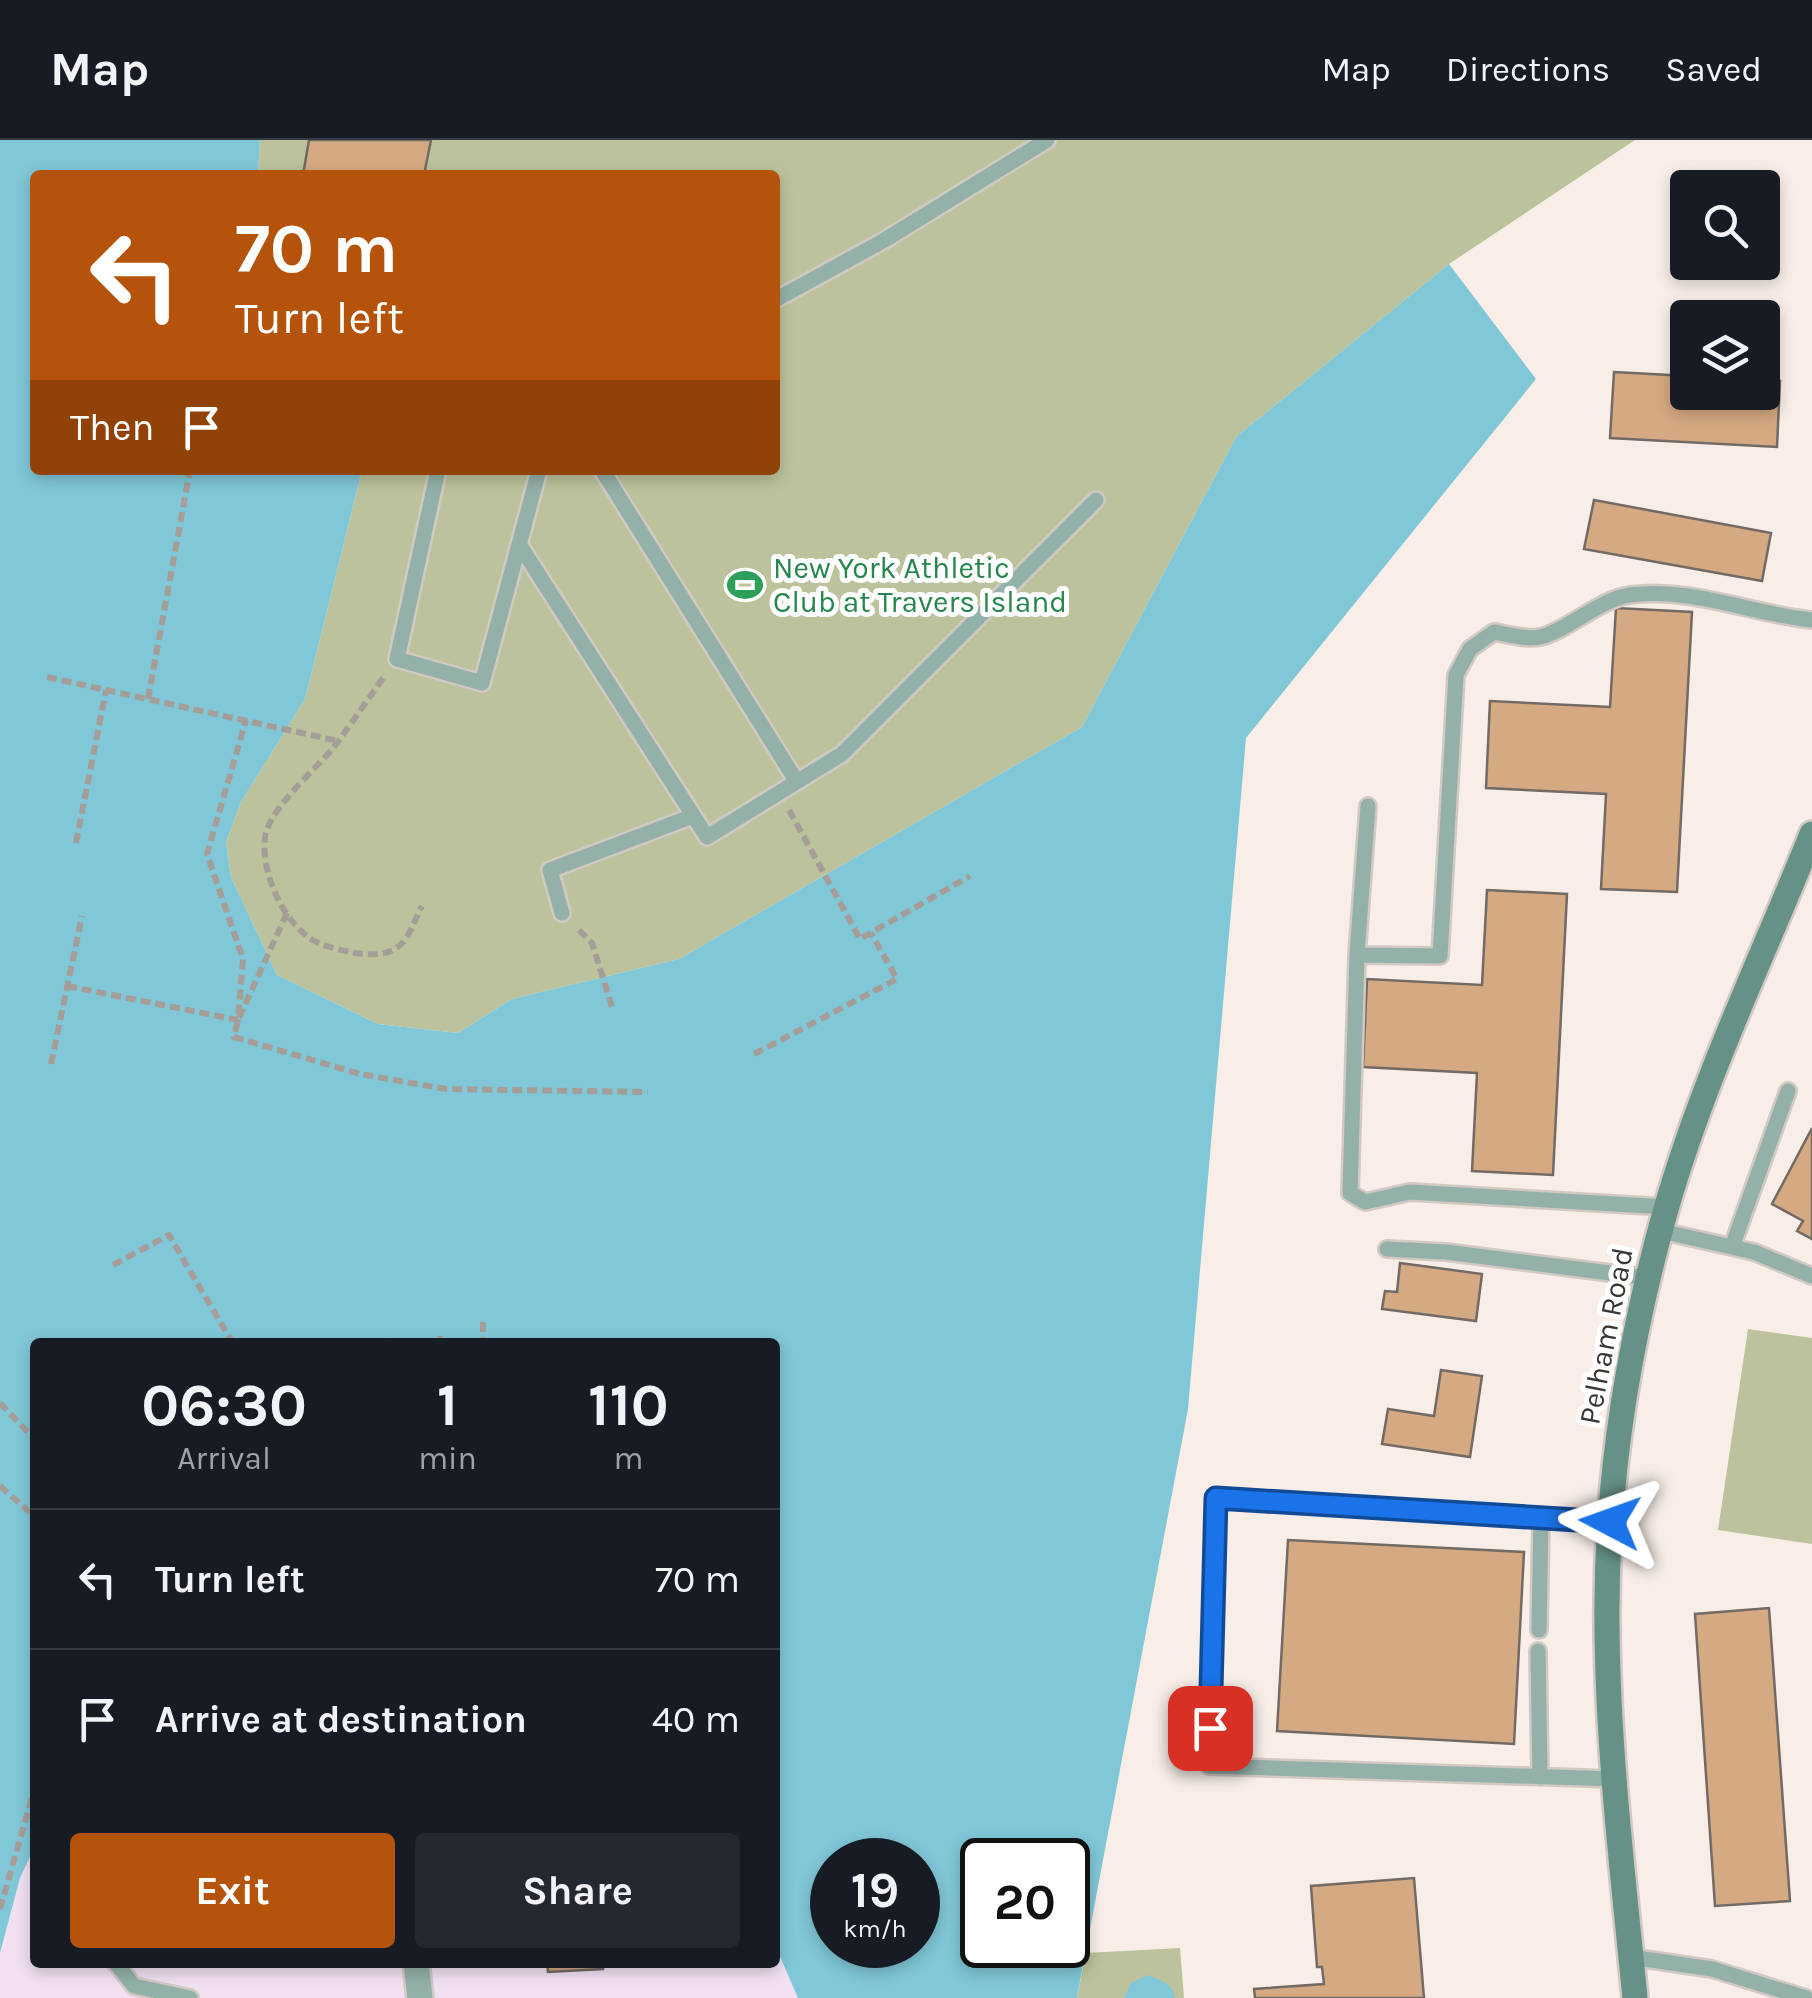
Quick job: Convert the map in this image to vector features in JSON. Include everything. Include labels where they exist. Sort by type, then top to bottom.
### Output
[{"type":"main road","name":"Pelham Road","points":[[1634,1998],[1614,1779],[1606,1623],[1610,1522],[1624,1407],[1664,1219],[1707,1091],[1812,834]]},
{"type":"street","points":[[417,1968],[420,1998]]},
{"type":"lane","points":[[780,297],[884,241],[1047,140]]},
{"type":"lane","points":[[437,475],[396,659],[482,683],[538,475]]},
{"type":"lane","points":[[605,475],[798,782]]},
{"type":"lane","points":[[519,544],[707,837],[842,754],[1096,500]]},
{"type":"lane","points":[[1356,956],[1440,956],[1456,675],[1470,649],[1494,632],[1539,638],[1627,595],[1708,598],[1776,616],[1812,620]]},
{"type":"lane","points":[[1368,806],[1356,956],[1350,1192],[1365,1202],[1410,1192],[1664,1219],[1812,1276]]},
{"type":"lane","points":[[562,913],[550,870],[693,816]]},
{"type":"lane","points":[[1732,1247],[1788,1091]]},
{"type":"lane","points":[[1387,1249],[1446,1252],[1649,1278]]},
{"type":"lane","points":[[1610,1522],[1216,1498],[1209,1766],[1614,1779]]},
{"type":"lane","points":[[1539,1630],[1541,1518]]},
{"type":"lane","points":[[1538,1650],[1540,1777]]},
{"type":"lane","points":[[1630,1957],[1712,1969],[1806,1998]]},
{"type":"lane","points":[[120,1968],[134,1986],[190,1998]]},
{"type":"path","points":[[148,699],[189,475]]},
{"type":"path","points":[[396,659],[338,741],[274,815],[264,836],[273,889],[286,913],[310,938],[339,950],[370,955],[398,947],[422,906]]},
{"type":"path","points":[[48,677],[338,741]]},
{"type":"path","points":[[76,843],[106,690]]},
{"type":"path","points":[[246,720],[207,854],[243,959],[234,1037],[360,1074],[446,1089],[648,1092]]},
{"type":"path","points":[[780,793],[860,939],[970,876]]},
{"type":"path","points":[[238,1020],[286,913]]},
{"type":"path","points":[[51,1064],[82,916]]},
{"type":"path","points":[[754,1054],[897,979],[871,932]]},
{"type":"path","points":[[592,943],[613,1010]]},
{"type":"path","points":[[67,986],[238,1020]]},
{"type":"path","points":[[113,1265],[169,1235],[230,1338]]},
{"type":"path","points":[[482,1322],[483,1338]]},
{"type":"path","points":[[0,1402],[30,1435]]},
{"type":"path","points":[[0,1486],[30,1513]]},
{"type":"path","points":[[0,1909],[30,1804]]},
{"type":"shaded area","points":[[30,1857],[30,1968],[780,1968],[780,1957],[798,1998],[0,1998],[0,1953],[20,1878]]},
{"type":"green space","name":"New York Athletic Club at Travers Island","points":[[260,140],[1635,140],[1449,264],[1236,437],[1082,727],[679,959],[512,999],[458,1033],[378,1024],[277,975],[231,877],[226,842],[241,802],[305,699],[361,475],[780,475],[780,170],[258,170]]},
{"type":"green space","points":[[1748,1329],[1812,1338],[1812,1544],[1718,1530]]},
{"type":"green space","points":[[1180,1948],[1184,1998],[1077,1998],[1083,1968],[1090,1968],[1090,1953]]},
{"type":"water","points":[[0,140],[260,140],[258,170],[30,170],[30,475],[361,475],[305,699],[241,802],[226,842],[231,877],[277,975],[378,1024],[458,1033],[512,999],[679,959],[1082,727],[1236,437],[1449,264],[1536,379],[1246,738],[1188,1409],[1090,1929],[1090,1838],[960,1838],[960,1968],[1083,1968],[1077,1998],[798,1998],[780,1957],[780,1338],[30,1338],[30,1857],[20,1878],[0,1953]]},
{"type":"water","points":[[1147,1975],[1169,1986],[1175,1998],[1124,1998],[1131,1983]]},
{"type":"building","points":[[309,140],[431,140],[425,170],[304,170]]},
{"type":"building","points":[[1614,372],[1670,375],[1670,410],[1779,410],[1777,447],[1610,438]]},
{"type":"building","points":[[1594,500],[1771,533],[1762,581],[1584,549]]},
{"type":"building","points":[[1616,608],[1692,612],[1677,892],[1601,889],[1606,794],[1486,788],[1490,701],[1610,707]]},
{"type":"building","points":[[1487,890],[1567,894],[1553,1175],[1472,1171],[1477,1073],[1363,1067],[1367,979],[1482,985]]},
{"type":"building","points":[[1812,1128],[1812,1239],[1797,1231],[1803,1221],[1772,1204]]},
{"type":"building","points":[[1400,1263],[1482,1274],[1476,1321],[1382,1309],[1385,1291],[1397,1292]]},
{"type":"building","points":[[1441,1370],[1482,1376],[1470,1457],[1382,1444],[1388,1409],[1434,1416]]},
{"type":"building","points":[[1288,1540],[1524,1552],[1514,1744],[1277,1731]]},
{"type":"building","points":[[1769,1608],[1790,1901],[1715,1906],[1695,1614]]},
{"type":"building","points":[[1414,1878],[1424,1998],[1255,1998],[1254,1989],[1324,1984],[1322,1967],[1317,1967],[1311,1886]]},
{"type":"building","points":[[548,1968],[603,1968],[603,1969],[548,1972]]},
{"type":"place","name":"New York Athletic Club at Travers Island","points":[[745,585]]},
{"type":"route","points":[[1210,1728],[1216,1498],[1610,1522]]}]
